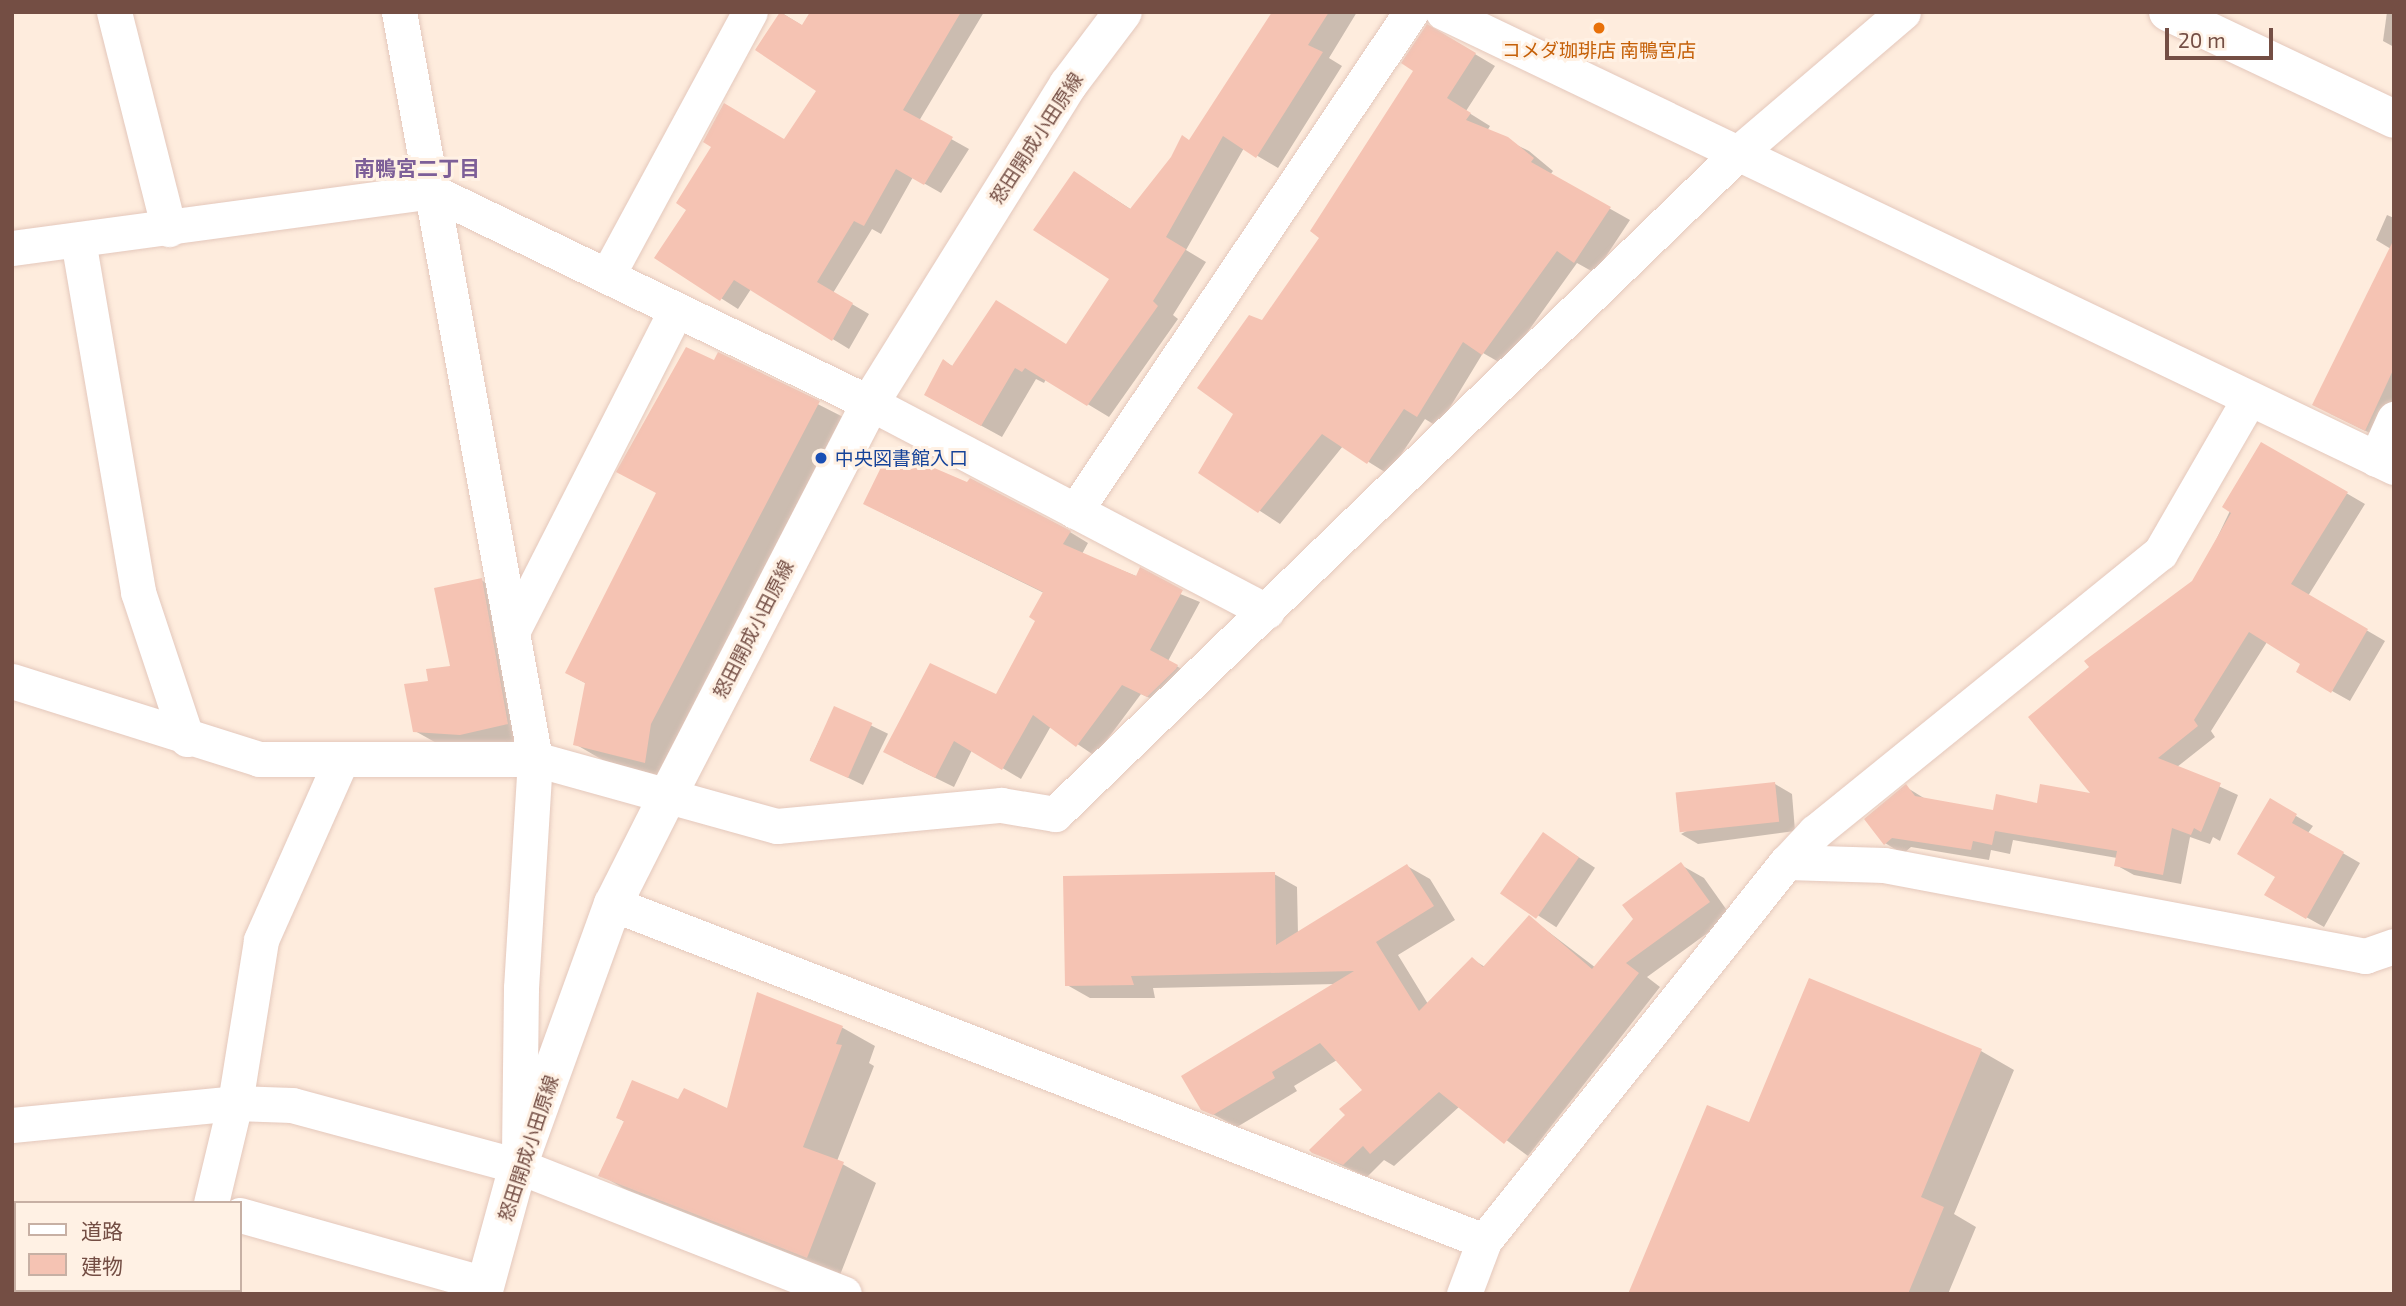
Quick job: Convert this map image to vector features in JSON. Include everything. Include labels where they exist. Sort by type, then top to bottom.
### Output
[{"type":"main road","name":"怒田開成小田原線","points":[[484,1289],[519,1166],[613,904],[870,404],[1068,85],[1123,12]]},
{"type":"main road","points":[[2168,12],[2394,118]]},
{"type":"street","points":[[114,12],[169,229]]},
{"type":"street","points":[[399,12],[535,759],[521,988],[519,1166]]},
{"type":"street","points":[[607,276],[750,12]]},
{"type":"street","points":[[1075,511],[1411,12]]},
{"type":"street","points":[[1443,12],[2385,463],[2394,419]]},
{"type":"street","points":[[12,681],[187,739],[258,759],[535,759],[666,799],[778,826],[1002,805],[1055,814],[1738,153],[1903,12]]},
{"type":"street","points":[[12,248],[169,229],[431,191],[870,404],[1267,611]]},
{"type":"street","points":[[78,240],[138,592],[187,739]]},
{"type":"street","points":[[512,632],[676,310]]},
{"type":"street","points":[[1464,1294],[1483,1241],[1787,862],[1815,832],[2160,553],[2249,398]]},
{"type":"street","points":[[211,1201],[235,1103],[261,940],[341,760]]},
{"type":"street","points":[[1787,862],[1884,865],[2365,956],[2394,946]]},
{"type":"street","points":[[613,904],[1483,1241]]},
{"type":"street","points":[[12,1125],[235,1103],[292,1105],[519,1166],[844,1294]]},
{"type":"street","points":[[242,1217],[484,1289]]},
{"type":"building","points":[[780,12],[802,25],[810,12],[961,12],[903,110],[953,137],[924,185],[896,169],[864,226],[854,221],[817,282],[853,303],[832,341],[734,280],[720,301],[654,258],[686,210],[676,203],[711,147],[703,142],[724,103],[784,139],[816,91],[755,50]]},
{"type":"building","points":[[1272,12],[1329,12],[1308,45],[1323,52],[1256,158],[1223,136],[1166,237],[1186,249],[1153,301],[1158,306],[1087,406],[1025,368],[1022,372],[1015,368],[981,426],[924,395],[943,359],[952,366],[996,300],[1066,344],[1109,279],[1033,230],[1074,171],[1130,209],[1171,157],[1182,135],[1189,140]]},
{"type":"building","points":[[1427,24],[1476,53],[1447,98],[1471,113],[1466,120],[1508,137],[1534,158],[1531,162],[1611,207],[1574,263],[1557,251],[1482,355],[1463,342],[1417,417],[1404,409],[1367,464],[1322,434],[1258,513],[1198,473],[1233,414],[1197,388],[1249,315],[1262,320],[1319,238],[1310,231],[1413,71],[1401,63]]},
{"type":"building","points":[[2394,239],[2394,368],[2365,431],[2312,405]]},
{"type":"building","points":[[686,347],[714,360],[718,352],[820,401],[651,724],[645,763],[573,745],[585,683],[565,673],[656,493],[616,472]]},
{"type":"building","points":[[2261,442],[2348,492],[2291,584],[2368,629],[2331,693],[2296,672],[2300,664],[2249,632],[2194,720],[2198,726],[2158,758],[2221,783],[2201,832],[2194,828],[2191,835],[2172,828],[2163,875],[2114,866],[2117,851],[1995,831],[1992,845],[1973,841],[1971,850],[1892,838],[1884,845],[1864,819],[1906,784],[1915,796],[1993,810],[1996,794],[2037,803],[2040,784],[2090,793],[2028,717],[2089,667],[2084,661],[2192,581],[2231,513],[2222,507]]},
{"type":"building","points":[[890,449],[967,482],[970,478],[1071,531],[1063,544],[1136,576],[1140,567],[1183,590],[1150,650],[1178,665],[1176,669],[1147,697],[1122,685],[1076,747],[1033,715],[1002,770],[954,741],[935,778],[883,752],[930,663],[996,694],[1035,621],[1029,617],[1043,592],[863,504]]},
{"type":"building","points":[[482,578],[508,724],[460,735],[413,732],[404,684],[428,681],[426,669],[450,666],[434,588]]},
{"type":"building","points":[[834,706],[872,723],[848,778],[810,761]]},
{"type":"building","points":[[1775,782],[1779,822],[1680,832],[1676,792]]},
{"type":"building","points":[[2270,798],[2297,814],[2292,823],[2344,852],[2306,919],[2264,895],[2275,877],[2237,854]]},
{"type":"building","points":[[1543,832],[1579,857],[1536,919],[1500,893]]},
{"type":"building","points":[[1681,862],[1710,902],[1626,963],[1639,973],[1504,1144],[1439,1092],[1370,1154],[1363,1146],[1343,1165],[1312,1153],[1309,1150],[1345,1115],[1339,1109],[1362,1090],[1320,1043],[1272,1072],[1275,1078],[1213,1115],[1201,1110],[1181,1076],[1354,971],[1131,976],[1134,985],[1065,986],[1063,876],[1275,872],[1276,945],[1407,864],[1434,906],[1376,942],[1419,1011],[1472,957],[1483,967],[1529,915],[1592,969],[1633,919],[1622,905]]},
{"type":"building","points":[[1809,978],[1982,1049],[1921,1197],[1944,1207],[1908,1294],[1628,1294],[1707,1105],[1749,1122]]},
{"type":"building","points":[[757,992],[843,1026],[836,1044],[842,1045],[803,1147],[844,1162],[807,1258],[598,1176],[624,1121],[616,1118],[632,1080],[678,1099],[684,1088],[727,1108]]},
{"type":"place","name":"コメダ珈琲店 南鴨宮店","points":[[1599,28]]},
{"type":"place","name":"中央図書館入口","points":[[821,458]]},
{"type":"district","name":"南鴨宮二丁目","points":[[417,168]]}]
